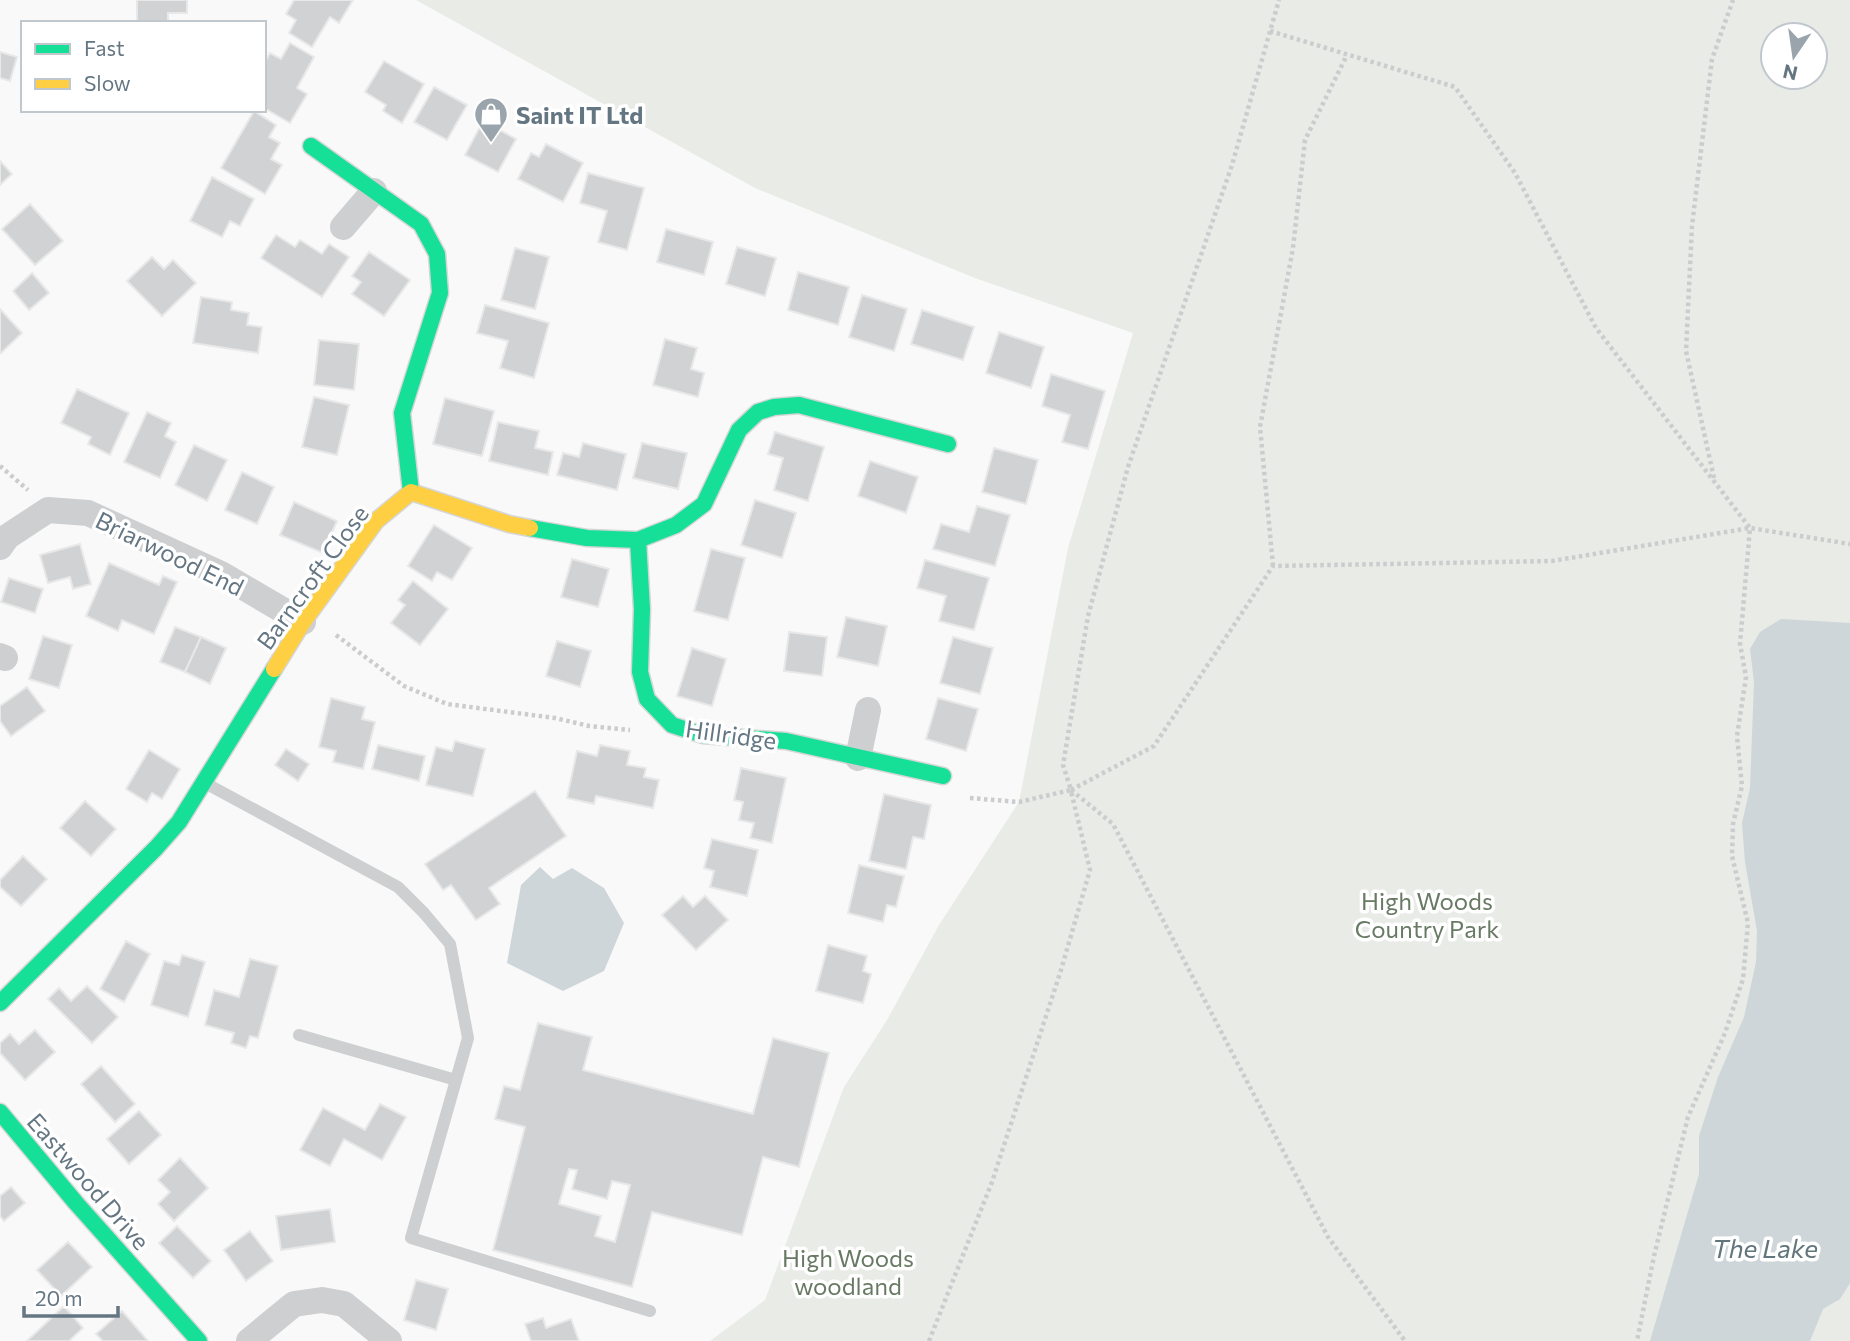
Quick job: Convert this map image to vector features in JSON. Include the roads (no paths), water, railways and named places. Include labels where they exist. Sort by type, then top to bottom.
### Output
[{"type":"street","points":[[311,146],[421,225],[437,254],[440,293],[402,413],[411,492],[509,524],[587,538],[638,540],[676,526],[704,504],[740,430],[758,412],[774,407],[799,405],[948,444]]},
{"type":"street","points":[[343,227],[374,191]]},
{"type":"street","name":"Barncroft Close","points":[[0,1003],[156,848],[178,822],[303,622],[376,521],[411,492]]},
{"type":"street","name":"Briarwood End","points":[[0,547],[7,537],[48,510],[88,513],[221,574],[303,622]]},
{"type":"street","name":"Hillridge","points":[[638,540],[642,609],[640,672],[648,699],[672,725],[703,735],[786,741],[943,776]]},
{"type":"street","points":[[858,758],[868,710]]},
{"type":"street","name":"Eastwood Drive","points":[[0,1112],[76,1203],[200,1341]]},
{"type":"street","points":[[249,1341],[294,1304],[322,1300],[344,1304],[389,1341]]},
{"type":"lane","points":[[203,783],[398,887],[425,913],[450,944],[468,1038],[411,1238],[650,1311]]},
{"type":"lane","points":[[299,1035],[456,1080]]},
{"type":"water","name":"The Lake","points":[[1781,619],[1850,623],[1850,1283],[1840,1299],[1823,1309],[1810,1341],[1650,1341],[1699,1174],[1699,1136],[1718,1077],[1744,1017],[1756,962],[1757,931],[1745,862],[1742,823],[1750,788],[1754,682],[1750,649],[1760,632]]},
{"type":"water","points":[[540,867],[553,879],[572,868],[604,888],[624,923],[604,971],[563,991],[507,963],[521,885]]},
{"type":"place","name":"Saint IT Ltd","points":[[491,144]]},
{"type":"park label","name":"High Woods Country Park","points":[[1427,914]]},
{"type":"park label","name":"High Woods woodland","points":[[848,1271]]}]
